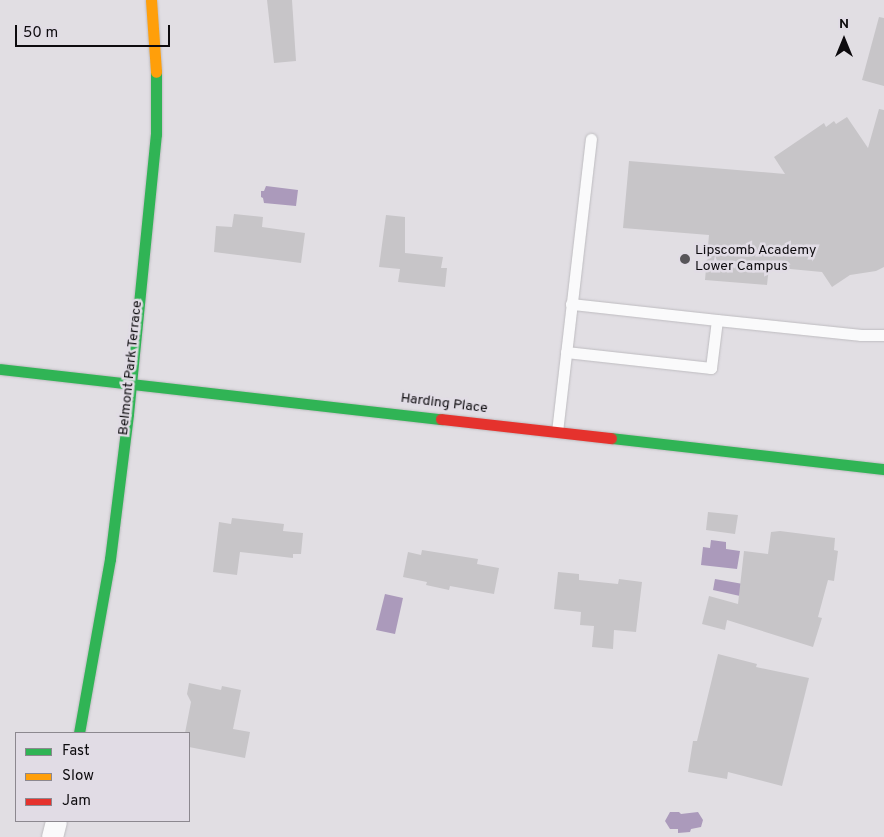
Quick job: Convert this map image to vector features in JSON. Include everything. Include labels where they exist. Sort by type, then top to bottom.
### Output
[{"type":"main road","name":"Belmont Park Terrace","points":[[79,732],[110,559],[156,134],[157,80],[151,0]]},
{"type":"main road","name":"Harding Place","points":[[0,370],[884,469]]},
{"type":"main road","points":[[868,467],[884,476]]},
{"type":"street","points":[[52,837],[56,822]]},
{"type":"lane","points":[[556,432],[590,139]]},
{"type":"lane","points":[[571,304],[861,336],[884,335]]},
{"type":"lane","points":[[566,352],[711,368],[717,320]]},
{"type":"shaded area","points":[[266,186],[298,190],[296,206],[264,203],[261,191],[264,191]]},
{"type":"shaded area","points":[[711,540],[726,542],[726,549],[740,551],[737,569],[701,565],[703,547],[710,548]]},
{"type":"shaded area","points":[[715,579],[743,584],[740,596],[713,590]]},
{"type":"shaded area","points":[[385,594],[403,598],[395,634],[376,630]]},
{"type":"shaded area","points":[[670,812],[679,812],[681,814],[698,812],[703,820],[701,827],[691,829],[690,832],[678,833],[678,829],[670,829],[665,821]]},
{"type":"building","points":[[267,0],[292,0],[296,61],[274,63]]},
{"type":"building","points":[[879,17],[884,18],[884,86],[862,80]]},
{"type":"building","points":[[879,109],[884,110],[884,267],[876,271],[850,275],[832,287],[822,272],[769,267],[767,285],[705,280],[709,235],[623,228],[629,161],[785,174],[774,157],[824,123],[826,127],[834,121],[836,124],[847,117],[868,148]]},
{"type":"building","points":[[234,214],[263,217],[262,227],[305,233],[301,263],[214,252],[216,226],[232,227]]},
{"type":"building","points":[[386,215],[405,217],[405,253],[443,257],[441,268],[447,268],[445,287],[398,282],[400,269],[379,267]]},
{"type":"building","points":[[708,512],[738,515],[735,534],[706,530]]},
{"type":"building","points":[[232,518],[284,524],[283,531],[303,533],[301,554],[293,554],[293,558],[240,552],[237,575],[213,572],[219,522],[231,524]]},
{"type":"building","points":[[780,531],[835,538],[834,550],[838,551],[834,581],[828,580],[818,617],[822,618],[813,647],[727,620],[725,630],[702,624],[709,596],[738,604],[744,551],[768,554],[771,532]]},
{"type":"building","points":[[422,550],[478,559],[477,564],[499,568],[494,594],[450,586],[449,590],[426,585],[427,582],[403,577],[408,552],[421,555]]},
{"type":"building","points":[[558,572],[579,574],[579,580],[618,584],[619,579],[642,582],[636,632],[614,630],[613,649],[592,647],[594,626],[580,625],[581,612],[554,609]]},
{"type":"building","points":[[718,654],[757,664],[756,667],[809,678],[782,786],[728,772],[727,779],[688,772],[693,741],[697,741]]},
{"type":"building","points":[[189,683],[221,690],[222,686],[241,690],[233,729],[250,732],[245,758],[190,747],[190,732],[185,732],[191,702],[187,694]]},
{"type":"traffic: fast","points":[[79,732],[110,559],[128,414],[156,134],[156,72]]},
{"type":"traffic: fast","points":[[0,369],[441,419]]},
{"type":"traffic: fast","points":[[611,438],[884,469]]},
{"type":"traffic: slow","points":[[151,0],[156,72]]},
{"type":"traffic: jam","points":[[441,419],[611,438]]},
{"type":"place","name":"Lipscomb Academy Lower Campus","points":[[685,259]]}]
